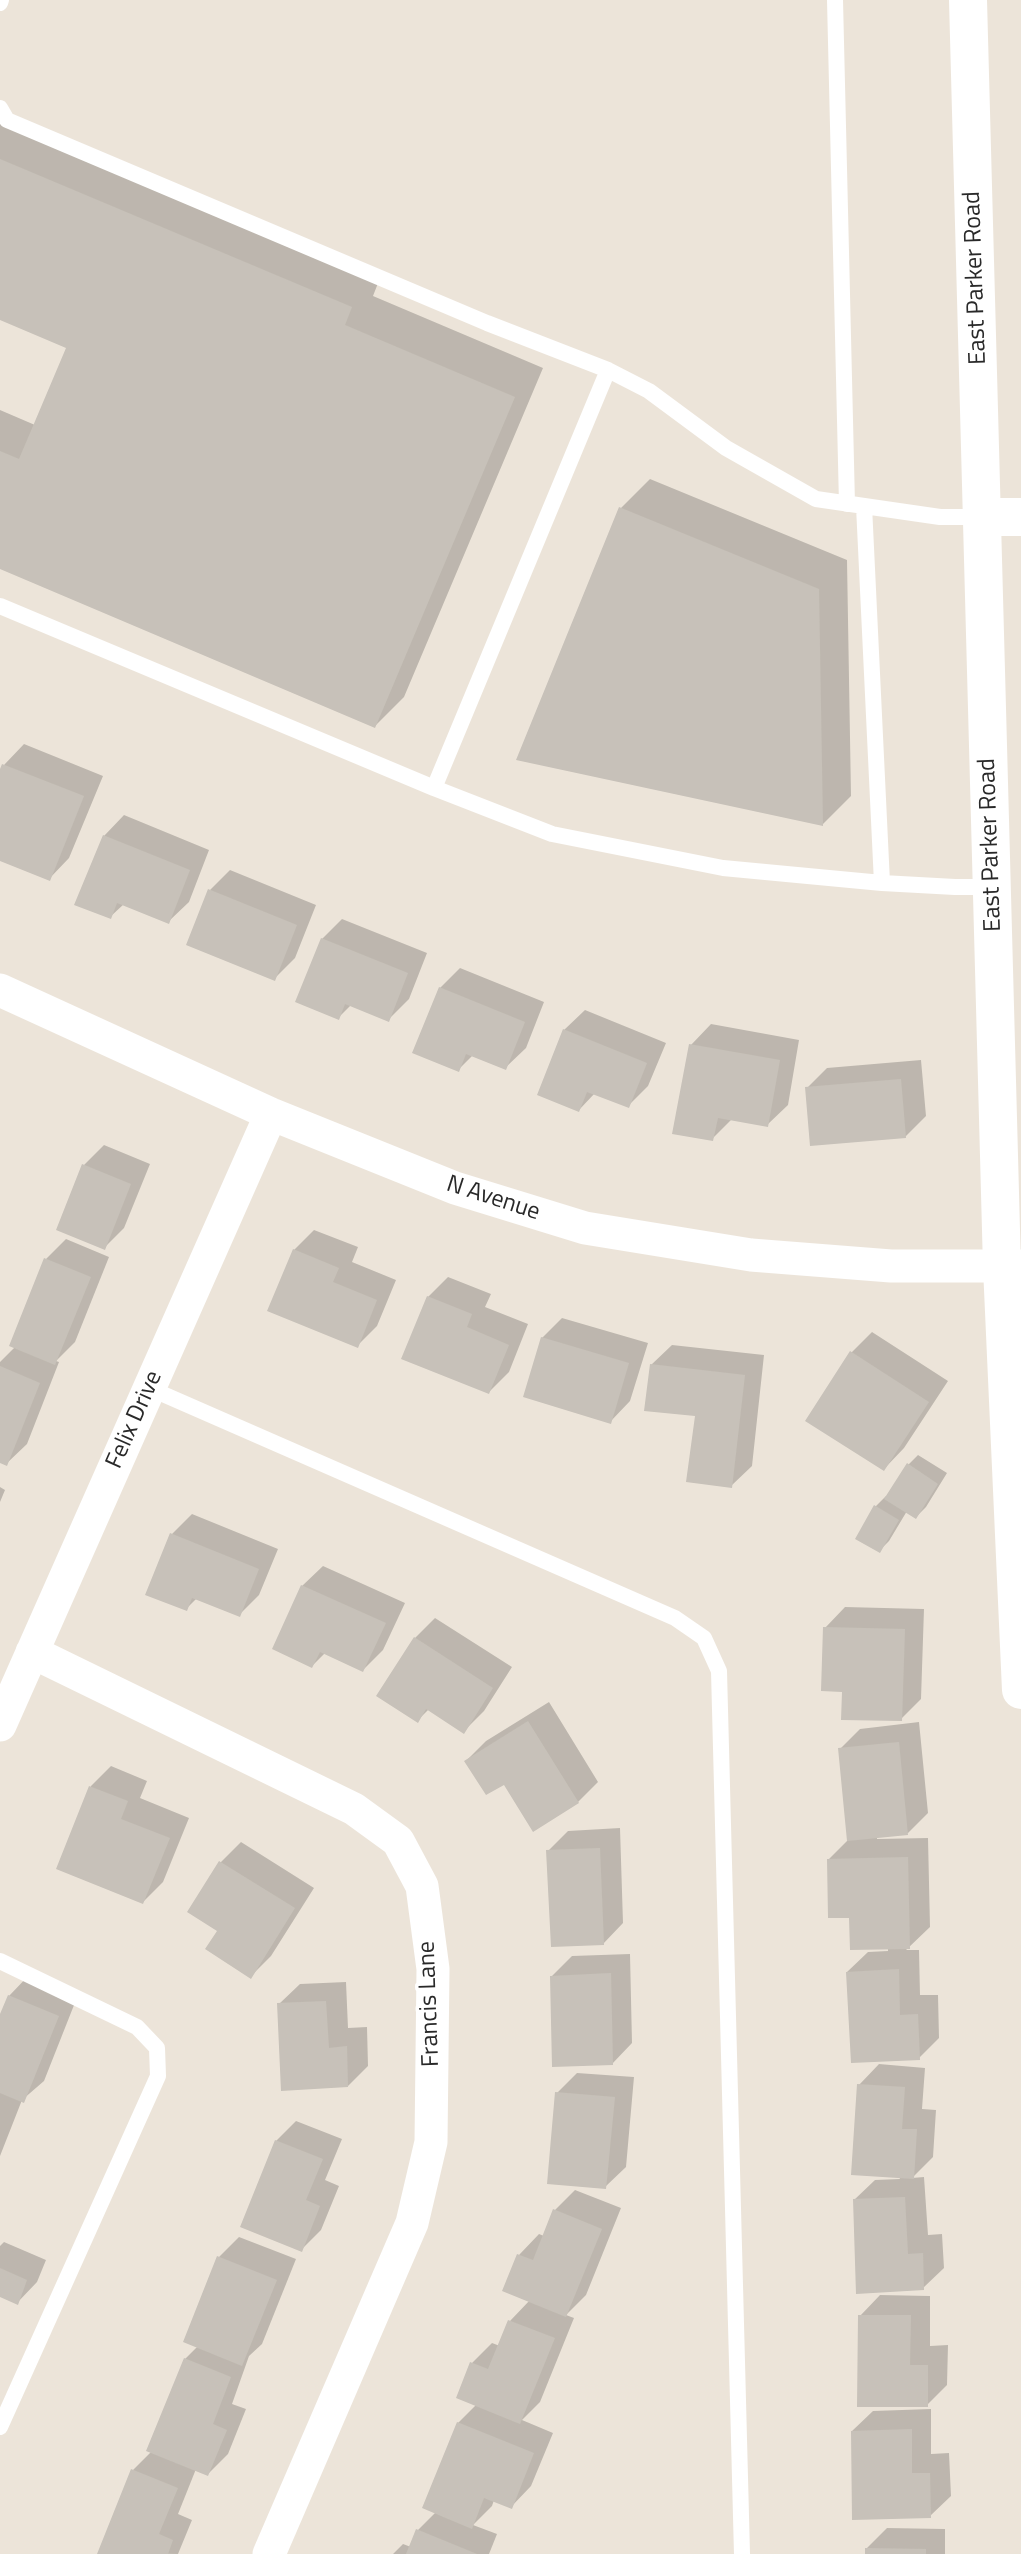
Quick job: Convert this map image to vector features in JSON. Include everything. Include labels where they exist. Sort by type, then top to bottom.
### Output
[{"type":"main road","name":"East Parker Road","points":[[968,0],[993,887],[1012,1266],[1021,1690]]},
{"type":"main road","points":[[982,517],[1021,517]]},
{"type":"street","name":"N Avenue","points":[[5,996],[271,1114],[455,1188],[585,1228],[751,1255],[891,1266],[1012,1266]]},
{"type":"street","name":"Felix Drive","points":[[0,1725],[271,1114]]},
{"type":"street","name":"Francis Lane","points":[[32,1652],[354,1810],[398,1841],[422,1886],[433,1969],[431,2142],[412,2223],[269,2554]]},
{"type":"lane","points":[[835,0],[847,504]]},
{"type":"lane","points":[[0,108],[7,120],[475,317],[608,370],[649,391],[726,448],[816,499],[940,517],[982,517]]},
{"type":"lane","points":[[434,788],[608,370]]},
{"type":"lane","points":[[864,506],[882,883]]},
{"type":"lane","points":[[0,606],[434,788],[552,834],[723,868],[882,883],[993,887]]},
{"type":"lane","points":[[149,1388],[675,1618],[704,1638],[719,1671],[742,2554]]},
{"type":"lane","points":[[0,1961],[137,2027],[157,2048],[158,2076],[0,2427]]},
{"type":"building","points":[[0,159],[352,307],[345,325],[515,397],[375,728],[0,569],[0,451],[19,459],[66,348],[0,320]]},
{"type":"building","points":[[619,507],[819,589],[823,826],[516,760]]},
{"type":"building","points":[[2,764],[84,796],[50,881],[0,861]]},
{"type":"building","points":[[103,835],[190,870],[169,924],[117,903],[111,919],[74,905]]},
{"type":"building","points":[[208,889],[297,925],[275,981],[186,945]]},
{"type":"building","points":[[321,938],[408,973],[389,1022],[345,1004],[339,1020],[295,1002]]},
{"type":"building","points":[[439,987],[525,1022],[506,1070],[466,1054],[459,1072],[412,1053]]},
{"type":"building","points":[[563,1029],[647,1063],[629,1108],[587,1092],[579,1112],[537,1095]]},
{"type":"building","points":[[689,1044],[780,1060],[768,1127],[718,1118],[713,1141],[672,1134]]},
{"type":"building","points":[[901,1079],[906,1138],[810,1146],[805,1087]]},
{"type":"building","points":[[82,1164],[131,1184],[105,1250],[56,1230]]},
{"type":"building","points":[[293,1249],[339,1268],[333,1282],[377,1300],[358,1348],[267,1311]]},
{"type":"building","points":[[44,1258],[91,1277],[55,1365],[9,1346]]},
{"type":"building","points":[[427,1296],[472,1314],[467,1327],[509,1345],[489,1394],[401,1359]]},
{"type":"building","points":[[541,1337],[629,1363],[611,1424],[523,1397]]},
{"type":"building","points":[[850,1351],[929,1402],[884,1471],[805,1421]]},
{"type":"building","points":[[650,1364],[745,1375],[732,1488],[686,1482],[695,1416],[644,1411]]},
{"type":"building","points":[[0,1366],[40,1383],[7,1466],[0,1463]]},
{"type":"building","points":[[907,1463],[938,1484],[916,1519],[884,1499]]},
{"type":"building","points":[[874,1505],[899,1520],[880,1553],[855,1539]]},
{"type":"building","points":[[170,1533],[259,1569],[240,1617],[192,1598],[187,1611],[145,1595]]},
{"type":"building","points":[[301,1585],[386,1623],[363,1672],[320,1652],[312,1668],[272,1649]]},
{"type":"building","points":[[823,1627],[905,1629],[902,1721],[841,1720],[842,1692],[821,1691]]},
{"type":"building","points":[[414,1637],[493,1688],[464,1734],[426,1709],[418,1723],[376,1696]]},
{"type":"building","points":[[528,1721],[579,1803],[533,1832],[504,1785],[486,1795],[464,1761]]},
{"type":"building","points":[[899,1742],[908,1835],[847,1841],[838,1748]]},
{"type":"building","points":[[89,1786],[128,1801],[121,1819],[170,1838],[143,1904],[56,1869]]},
{"type":"building","points":[[600,1848],[604,1945],[551,1947],[546,1850]]},
{"type":"building","points":[[908,1857],[910,1949],[850,1950],[849,1918],[828,1918],[827,1859]]},
{"type":"building","points":[[219,1861],[295,1908],[251,1979],[205,1949],[217,1931],[187,1912]]},
{"type":"building","points":[[899,1969],[900,2015],[918,2014],[920,2060],[851,2063],[846,1972]]},
{"type":"building","points":[[611,1973],[613,2065],[552,2067],[550,1976]]},
{"type":"building","points":[[8,1995],[59,2016],[24,2103],[0,2093],[0,2014]]},
{"type":"building","points":[[326,2001],[329,2048],[347,2046],[348,2087],[281,2091],[277,2003]]},
{"type":"building","points":[[857,2084],[905,2087],[902,2129],[917,2129],[914,2179],[851,2175]]},
{"type":"building","points":[[555,2092],[615,2097],[606,2189],[547,2184]]},
{"type":"building","points":[[275,2140],[323,2159],[306,2200],[320,2206],[302,2252],[240,2227]]},
{"type":"building","points":[[905,2197],[908,2254],[923,2253],[924,2290],[856,2294],[853,2199]]},
{"type":"building","points":[[553,2209],[602,2229],[566,2317],[502,2291],[517,2254],[533,2260]]},
{"type":"building","points":[[217,2256],[277,2280],[242,2366],[183,2342]]},
{"type":"building","points":[[0,2268],[27,2280],[18,2305],[0,2297]]},
{"type":"building","points":[[858,2315],[911,2315],[910,2365],[928,2365],[928,2407],[857,2407]]},
{"type":"building","points":[[508,2320],[555,2338],[520,2424],[456,2398],[470,2362],[488,2369]]},
{"type":"building","points":[[184,2358],[231,2377],[213,2424],[227,2430],[208,2476],[146,2451]]},
{"type":"building","points":[[457,2422],[534,2453],[512,2509],[484,2498],[472,2529],[422,2508]]},
{"type":"building","points":[[912,2429],[912,2473],[930,2473],[931,2518],[852,2520],[851,2431]]},
{"type":"building","points":[[131,2469],[178,2488],[159,2534],[173,2540],[168,2554],[97,2554]]},
{"type":"building","points":[[416,2529],[477,2554],[406,2554]]},
{"type":"building","points":[[865,2548],[926,2549],[926,2554],[865,2554]]}]
